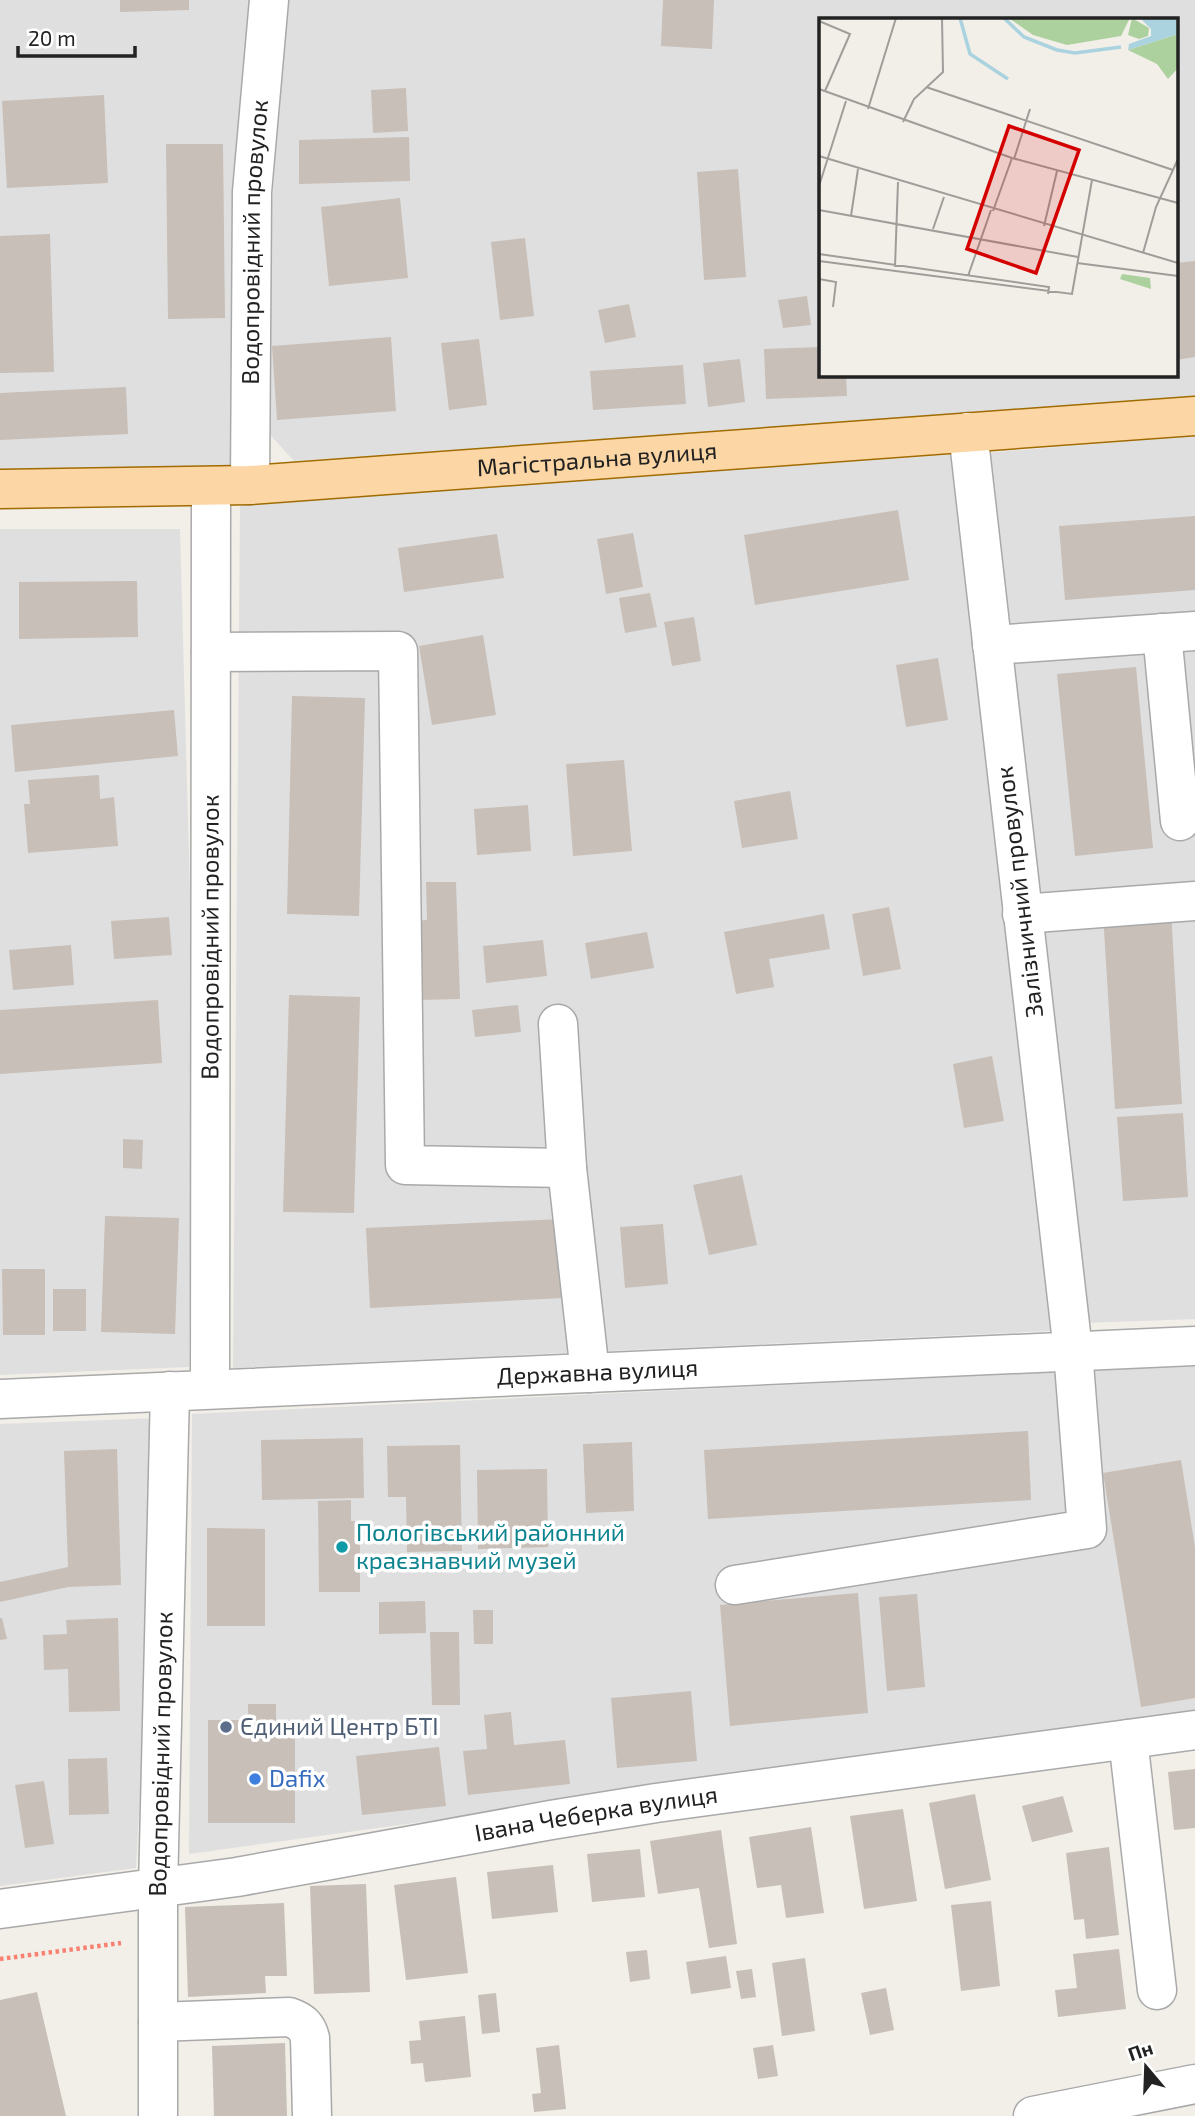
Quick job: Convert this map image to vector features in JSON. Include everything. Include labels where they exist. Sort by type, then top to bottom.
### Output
[{"type":"main road","name":"Магістральна вулиця","points":[[0,489],[250,485],[1195,416]]},
{"type":"street","name":"Водопровідний провулок","points":[[250,485],[253,192],[269,0]]},
{"type":"street","name":"Залізничний провулок","points":[[735,1585],[1087,1529],[1073,1351],[968,432]]},
{"type":"street","name":"Водопровідний провулок","points":[[210,1390],[211,486]]},
{"type":"street","points":[[992,645],[1178,632],[1180,821]]},
{"type":"street","points":[[211,652],[398,651],[405,1165],[567,1168]]},
{"type":"street","points":[[1022,914],[1195,901]]},
{"type":"street","points":[[558,1024],[567,1168],[590,1373]]},
{"type":"street","name":"Державна вулиця","points":[[0,1399],[1195,1346]]},
{"type":"street","name":"Водопровідний провулок","points":[[158,2116],[158,1889],[170,1391]]},
{"type":"street","name":"Івана Чеберка вулиця","points":[[0,1909],[158,1889],[325,1863],[604,1811],[1195,1730]]},
{"type":"street","points":[[1128,1740],[1157,1990]]},
{"type":"street","points":[[158,2022],[289,2017],[297,2020],[308,2029],[310,2038],[312,2116]]},
{"type":"street","points":[[1033,2116],[1195,2084]]},
{"type":"path","points":[[0,1959],[158,1938]]},
{"type":"shaded area","points":[[0,0],[261,0],[234,467],[0,469]]},
{"type":"shaded area","points":[[285,0],[1195,0],[1195,398],[294,461],[264,428],[262,360]]},
{"type":"shaded area","points":[[1195,436],[1195,1319],[1084,1323],[984,453]]},
{"type":"shaded area","points":[[959,454],[1051,1331],[233,1368],[240,505]]},
{"type":"shaded area","points":[[0,529],[180,529],[193,1002],[189,1367],[0,1375]]},
{"type":"shaded area","points":[[1195,1365],[1195,1715],[189,1854],[192,1414]]},
{"type":"shaded area","points":[[160,1418],[136,1868],[0,1886],[0,1424]]},
{"type":"building","points":[[120,0],[189,0],[189,10],[120,12]]},
{"type":"building","points":[[663,0],[714,0],[712,49],[661,46]]},
{"type":"building","points":[[406,88],[408,131],[373,133],[371,90]]},
{"type":"building","points":[[104,95],[108,183],[7,188],[2,101]]},
{"type":"building","points":[[409,137],[410,181],[299,184],[299,140]]},
{"type":"building","points":[[166,144],[223,144],[225,318],[168,319]]},
{"type":"building","points":[[738,169],[746,277],[704,280],[697,172]]},
{"type":"building","points":[[400,198],[408,278],[329,286],[321,207]]},
{"type":"building","points":[[50,234],[54,372],[0,373],[0,236]]},
{"type":"building","points":[[525,238],[534,316],[500,320],[491,242]]},
{"type":"building","points":[[1195,261],[1195,357],[1178,360],[1178,263]]},
{"type":"building","points":[[807,296],[811,325],[783,328],[778,300]]},
{"type":"building","points":[[629,304],[636,337],[605,343],[598,310]]},
{"type":"building","points":[[391,337],[396,411],[277,420],[272,346]]},
{"type":"building","points":[[479,339],[487,405],[449,410],[441,343]]},
{"type":"building","points":[[819,347],[819,376],[846,376],[847,396],[766,399],[764,349]]},
{"type":"building","points":[[740,359],[745,402],[708,407],[703,363]]},
{"type":"building","points":[[683,365],[686,404],[593,410],[590,371]]},
{"type":"building","points":[[126,387],[128,434],[0,440],[0,393]]},
{"type":"building","points":[[898,510],[909,580],[755,605],[744,535]]},
{"type":"building","points":[[1195,516],[1195,590],[1065,600],[1059,526]]},
{"type":"building","points":[[633,533],[643,587],[606,594],[597,539]]},
{"type":"building","points":[[497,534],[504,578],[404,592],[398,548]]},
{"type":"building","points":[[137,581],[138,637],[19,639],[19,582]]},
{"type":"building","points":[[650,593],[657,627],[625,633],[619,598]]},
{"type":"building","points":[[694,617],[701,661],[672,666],[664,622]]},
{"type":"building","points":[[483,635],[496,715],[432,725],[419,646]]},
{"type":"building","points":[[938,658],[948,720],[906,727],[896,665]]},
{"type":"building","points":[[1136,667],[1153,848],[1075,856],[1057,674]]},
{"type":"building","points":[[292,696],[365,698],[359,916],[287,914]]},
{"type":"building","points":[[174,710],[178,756],[15,772],[11,725]]},
{"type":"building","points":[[624,760],[632,851],[573,856],[566,764]]},
{"type":"building","points":[[99,775],[100,799],[114,797],[118,846],[28,853],[24,804],[30,804],[28,780]]},
{"type":"building","points":[[790,791],[798,839],[742,848],[734,801]]},
{"type":"building","points":[[528,805],[531,851],[477,855],[474,809]]},
{"type":"building","points":[[426,882],[456,882],[460,999],[417,1000],[415,921],[427,920]]},
{"type":"building","points":[[889,907],[901,969],[863,976],[852,914]]},
{"type":"building","points":[[1171,910],[1182,1104],[1115,1109],[1103,914]]},
{"type":"building","points":[[824,914],[830,949],[769,959],[774,987],[736,994],[724,932]]},
{"type":"building","points":[[169,917],[172,955],[114,959],[111,921]]},
{"type":"building","points":[[647,932],[654,968],[591,979],[585,943]]},
{"type":"building","points":[[543,940],[547,976],[486,983],[483,946]]},
{"type":"building","points":[[71,945],[74,985],[13,990],[9,950]]},
{"type":"building","points":[[289,995],[360,997],[354,1213],[283,1212]]},
{"type":"building","points":[[158,1000],[162,1063],[0,1074],[0,1010]]},
{"type":"building","points":[[518,1005],[521,1032],[475,1037],[472,1010]]},
{"type":"building","points":[[992,1056],[1004,1121],[964,1128],[953,1064]]},
{"type":"building","points":[[1183,1113],[1188,1197],[1123,1201],[1117,1117]]},
{"type":"building","points":[[123,1139],[143,1140],[142,1169],[123,1168]]},
{"type":"building","points":[[742,1175],[757,1245],[709,1255],[693,1185]]},
{"type":"building","points":[[105,1216],[179,1218],[175,1334],[101,1332]]},
{"type":"building","points":[[560,1219],[563,1298],[370,1308],[366,1228]]},
{"type":"building","points":[[663,1224],[668,1284],[625,1288],[620,1227]]},
{"type":"building","points":[[2,1269],[45,1269],[45,1335],[3,1335]]},
{"type":"building","points":[[53,1289],[86,1289],[86,1331],[53,1331]]},
{"type":"building","points":[[1028,1431],[1031,1500],[708,1519],[704,1450]]},
{"type":"building","points":[[363,1438],[364,1498],[262,1500],[261,1440]]},
{"type":"building","points":[[632,1442],[634,1511],[586,1513],[583,1444]]},
{"type":"building","points":[[460,1445],[462,1551],[407,1552],[406,1497],[388,1497],[387,1446]]},
{"type":"building","points":[[117,1449],[121,1585],[68,1587],[0,1602],[0,1582],[68,1567],[64,1451]]},
{"type":"building","points":[[1181,1460],[1195,1547],[1195,1698],[1141,1707],[1103,1473]]},
{"type":"building","points":[[547,1469],[548,1547],[478,1549],[477,1470]]},
{"type":"building","points":[[351,1500],[351,1521],[360,1521],[360,1592],[319,1592],[318,1501]]},
{"type":"building","points":[[207,1528],[265,1529],[265,1626],[207,1626]]},
{"type":"building","points":[[858,1593],[868,1713],[730,1726],[720,1605]]},
{"type":"building","points":[[917,1594],[925,1687],[887,1691],[879,1597]]},
{"type":"building","points":[[425,1601],[426,1633],[379,1634],[379,1602]]},
{"type":"building","points":[[473,1610],[493,1610],[493,1644],[474,1644]]},
{"type":"building","points":[[2,1618],[7,1639],[0,1640]]},
{"type":"building","points":[[118,1618],[120,1711],[69,1712],[68,1669],[44,1670],[43,1635],[67,1634],[66,1620]]},
{"type":"building","points":[[430,1632],[459,1632],[460,1705],[432,1705]]},
{"type":"building","points":[[691,1691],[697,1761],[617,1768],[611,1698]]},
{"type":"building","points":[[248,1704],[276,1704],[276,1720],[295,1720],[295,1823],[208,1823],[208,1720],[248,1720]]},
{"type":"building","points":[[511,1712],[514,1745],[565,1740],[570,1784],[468,1795],[463,1751],[487,1749],[484,1715]]},
{"type":"building","points":[[439,1747],[446,1806],[362,1815],[356,1756]]},
{"type":"building","points":[[107,1758],[109,1814],[69,1815],[68,1759]]},
{"type":"building","points":[[1195,1769],[1195,1828],[1174,1830],[1168,1772]]},
{"type":"building","points":[[44,1781],[54,1844],[25,1848],[15,1785]]},
{"type":"building","points":[[975,1794],[991,1880],[945,1889],[929,1803]]},
{"type":"building","points":[[1063,1796],[1073,1832],[1032,1842],[1022,1806]]},
{"type":"building","points":[[903,1809],[917,1901],[864,1909],[850,1816]]},
{"type":"building","points":[[811,1827],[824,1913],[786,1918],[781,1885],[757,1888],[749,1837]]},
{"type":"building","points":[[721,1830],[737,1944],[709,1948],[699,1888],[658,1894],[650,1841]]},
{"type":"building","points":[[1109,1847],[1119,1935],[1086,1939],[1084,1919],[1074,1920],[1066,1853]]},
{"type":"building","points":[[640,1849],[645,1897],[592,1902],[587,1854]]},
{"type":"building","points":[[553,1865],[558,1912],[492,1919],[487,1872]]},
{"type":"building","points":[[456,1877],[468,1973],[406,1980],[394,1885]]},
{"type":"building","points":[[366,1884],[370,1992],[314,1994],[310,1886]]},
{"type":"building","points":[[991,1901],[1000,1986],[961,1991],[951,1905]]},
{"type":"building","points":[[284,1903],[287,1976],[265,1976],[266,1993],[188,1997],[185,1907]]},
{"type":"building","points":[[1119,1949],[1126,2009],[1058,2017],[1055,1990],[1077,1988],[1073,1954]]},
{"type":"building","points":[[647,1950],[650,1979],[630,1982],[626,1952]]},
{"type":"building","points":[[726,1956],[731,1988],[691,1994],[686,1962]]},
{"type":"building","points":[[805,1958],[815,2031],[782,2036],[772,1963]]},
{"type":"building","points":[[752,1969],[756,1997],[741,1999],[736,1971]]},
{"type":"building","points":[[886,1988],[894,2030],[870,2035],[861,1993]]},
{"type":"building","points":[[37,1992],[66,2116],[0,2116],[0,2000]]},
{"type":"building","points":[[496,1993],[500,2032],[482,2034],[478,1995]]},
{"type":"building","points":[[465,2016],[471,2077],[425,2082],[423,2063],[411,2064],[409,2041],[421,2040],[419,2021]]},
{"type":"building","points":[[285,2043],[287,2116],[214,2116],[212,2046]]},
{"type":"building","points":[[559,2045],[566,2109],[534,2112],[532,2094],[541,2093],[536,2048]]},
{"type":"building","points":[[773,2045],[778,2076],[758,2079],[753,2048]]},
{"type":"place","name":"Пологівський районний краєзнавчий музей","points":[[342,1547]]},
{"type":"place","name":"Єдиний Центр БТІ","points":[[226,1727]]},
{"type":"place","name":"Dafix","points":[[255,1779]]}]
